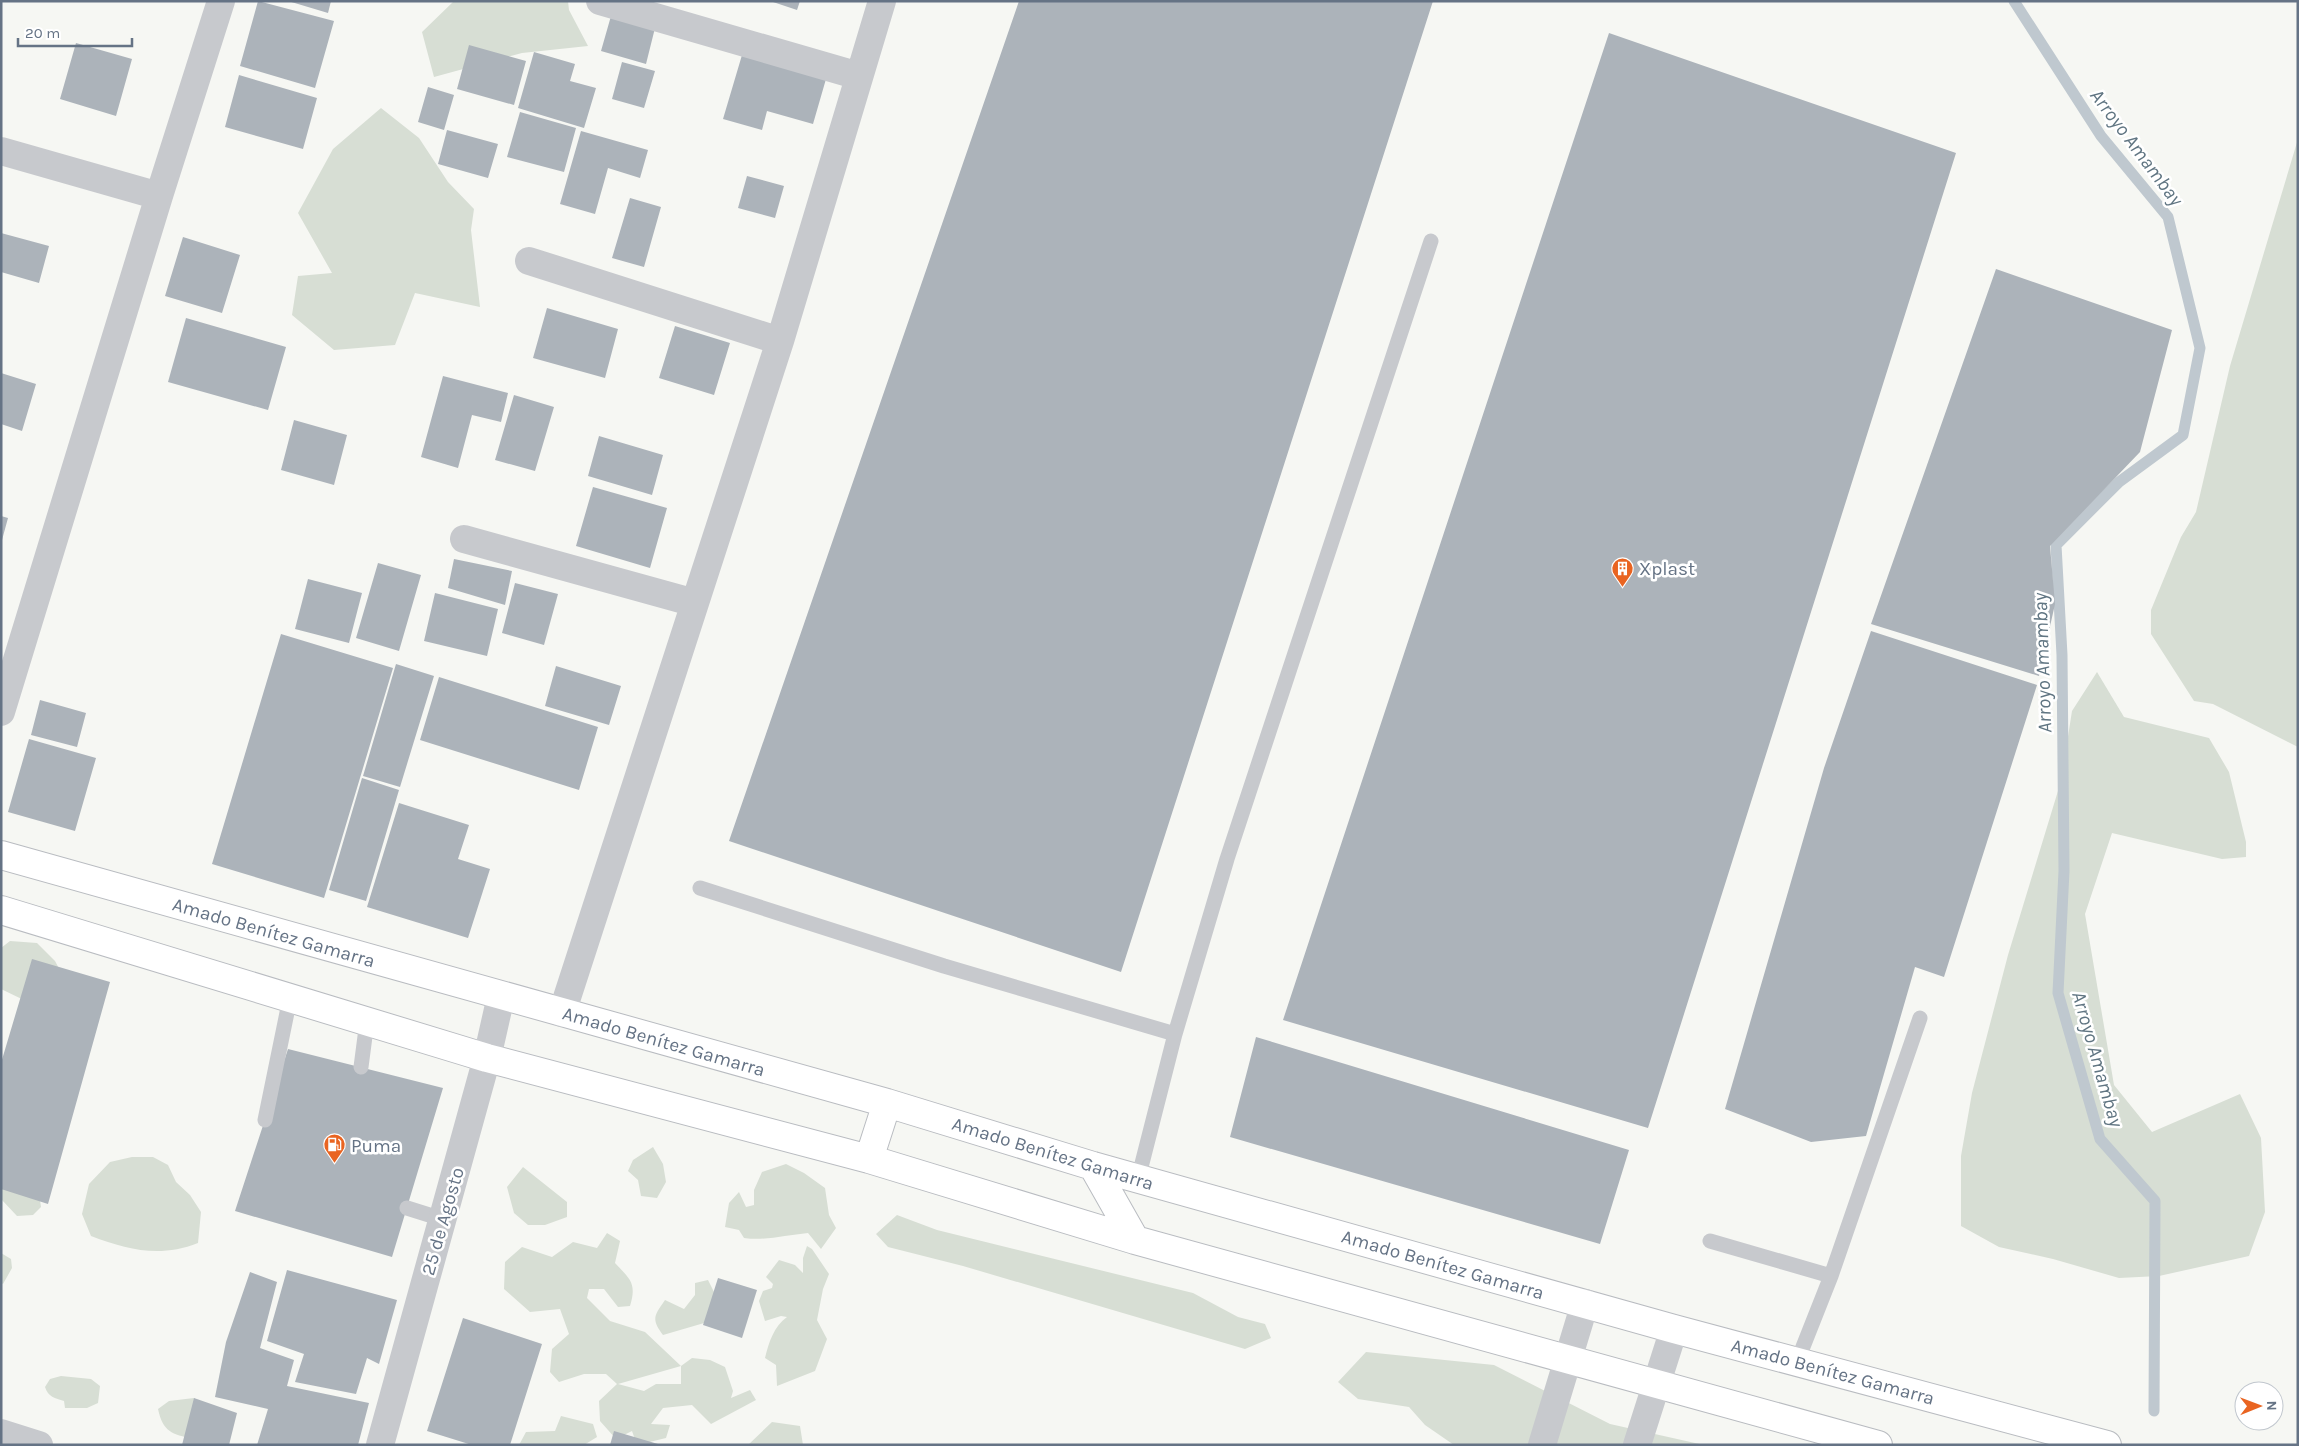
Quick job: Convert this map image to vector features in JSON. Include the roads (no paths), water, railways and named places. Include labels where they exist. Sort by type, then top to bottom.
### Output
[{"type":"main road","name":"Amado Benítez Gamarra","points":[[1,855],[887,1103],[1093,1166],[1674,1329],[2107,1445]]},
{"type":"main road","points":[[1,910],[487,1058],[869,1159],[1135,1240],[1878,1445]]},
{"type":"main road","points":[[869,1159],[887,1103]]},
{"type":"main road","points":[[1093,1166],[1135,1240]]},
{"type":"street","points":[[1,712],[159,196],[221,1]]},
{"type":"street","points":[[600,1],[859,76]]},
{"type":"street","points":[[562,1013],[780,341],[882,1]]},
{"type":"street","points":[[1,151],[159,196]]},
{"type":"street","points":[[529,262],[780,341]]},
{"type":"street","points":[[464,539],[695,603]]},
{"type":"street","name":"25 de Agosto","points":[[380,1445],[487,1058],[501,996]]},
{"type":"street","points":[[1542,1445],[1585,1303]]},
{"type":"street","points":[[1637,1445],[1674,1329]]},
{"type":"street","points":[[1,1433],[39,1445]]},
{"type":"lane","points":[[1138,1178],[1175,1034],[1230,850],[1431,241]]},
{"type":"lane","points":[[700,888],[944,966],[1175,1034]]},
{"type":"lane","points":[[265,1120],[290,998]]},
{"type":"lane","points":[[1797,1362],[1831,1276],[1920,1018]]},
{"type":"lane","points":[[361,1067],[367,1021]]},
{"type":"lane","points":[[406,1208],[442,1219]]},
{"type":"lane","points":[[1710,1241],[1831,1276]]},
{"type":"waterway","name":"Arroyo Amambay","points":[[2014,1],[2101,136],[2168,217],[2200,348],[2183,435],[2119,482],[2056,545],[2062,655],[2064,871],[2058,993],[2100,1139],[2155,1201],[2154,1411]]},
{"type":"place","name":"Xplast","points":[[1623,587]]},
{"type":"place","name":"Puma","points":[[335,1164]]}]
